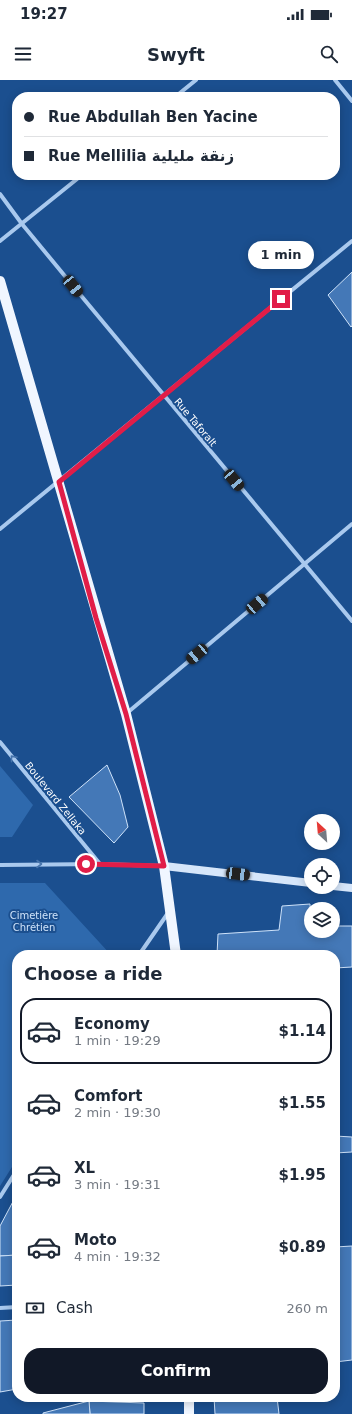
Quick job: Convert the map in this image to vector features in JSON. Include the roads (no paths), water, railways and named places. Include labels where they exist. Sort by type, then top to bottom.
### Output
[{"type":"main road","points":[[0,281],[59,482],[96,618],[126,714],[164,866],[175,950]]},
{"type":"main road","points":[[189,1402],[189,1414]]},
{"type":"street","points":[[181,92],[196,80]]},
{"type":"street","points":[[335,80],[352,101]]},
{"type":"street","points":[[0,241],[76,180]]},
{"type":"street","name":"Rue Taforalt","points":[[0,194],[22,224],[164,396],[352,620]]},
{"type":"street","points":[[0,529],[352,241]]},
{"type":"street","points":[[126,714],[352,524]]},
{"type":"street","name":"Boulevard Zellaka","points":[[0,742],[100,864]]},
{"type":"street","points":[[0,865],[100,864],[164,866],[304,882]]},
{"type":"street","points":[[340,887],[352,888]]},
{"type":"street","points":[[143,950],[171,910]]},
{"type":"street","points":[[0,1198],[12,1178]]},
{"type":"street","points":[[0,1308],[12,1307]]},
{"type":"park label","name":"Cimetière Chrétien","points":[[34,920]]}]
